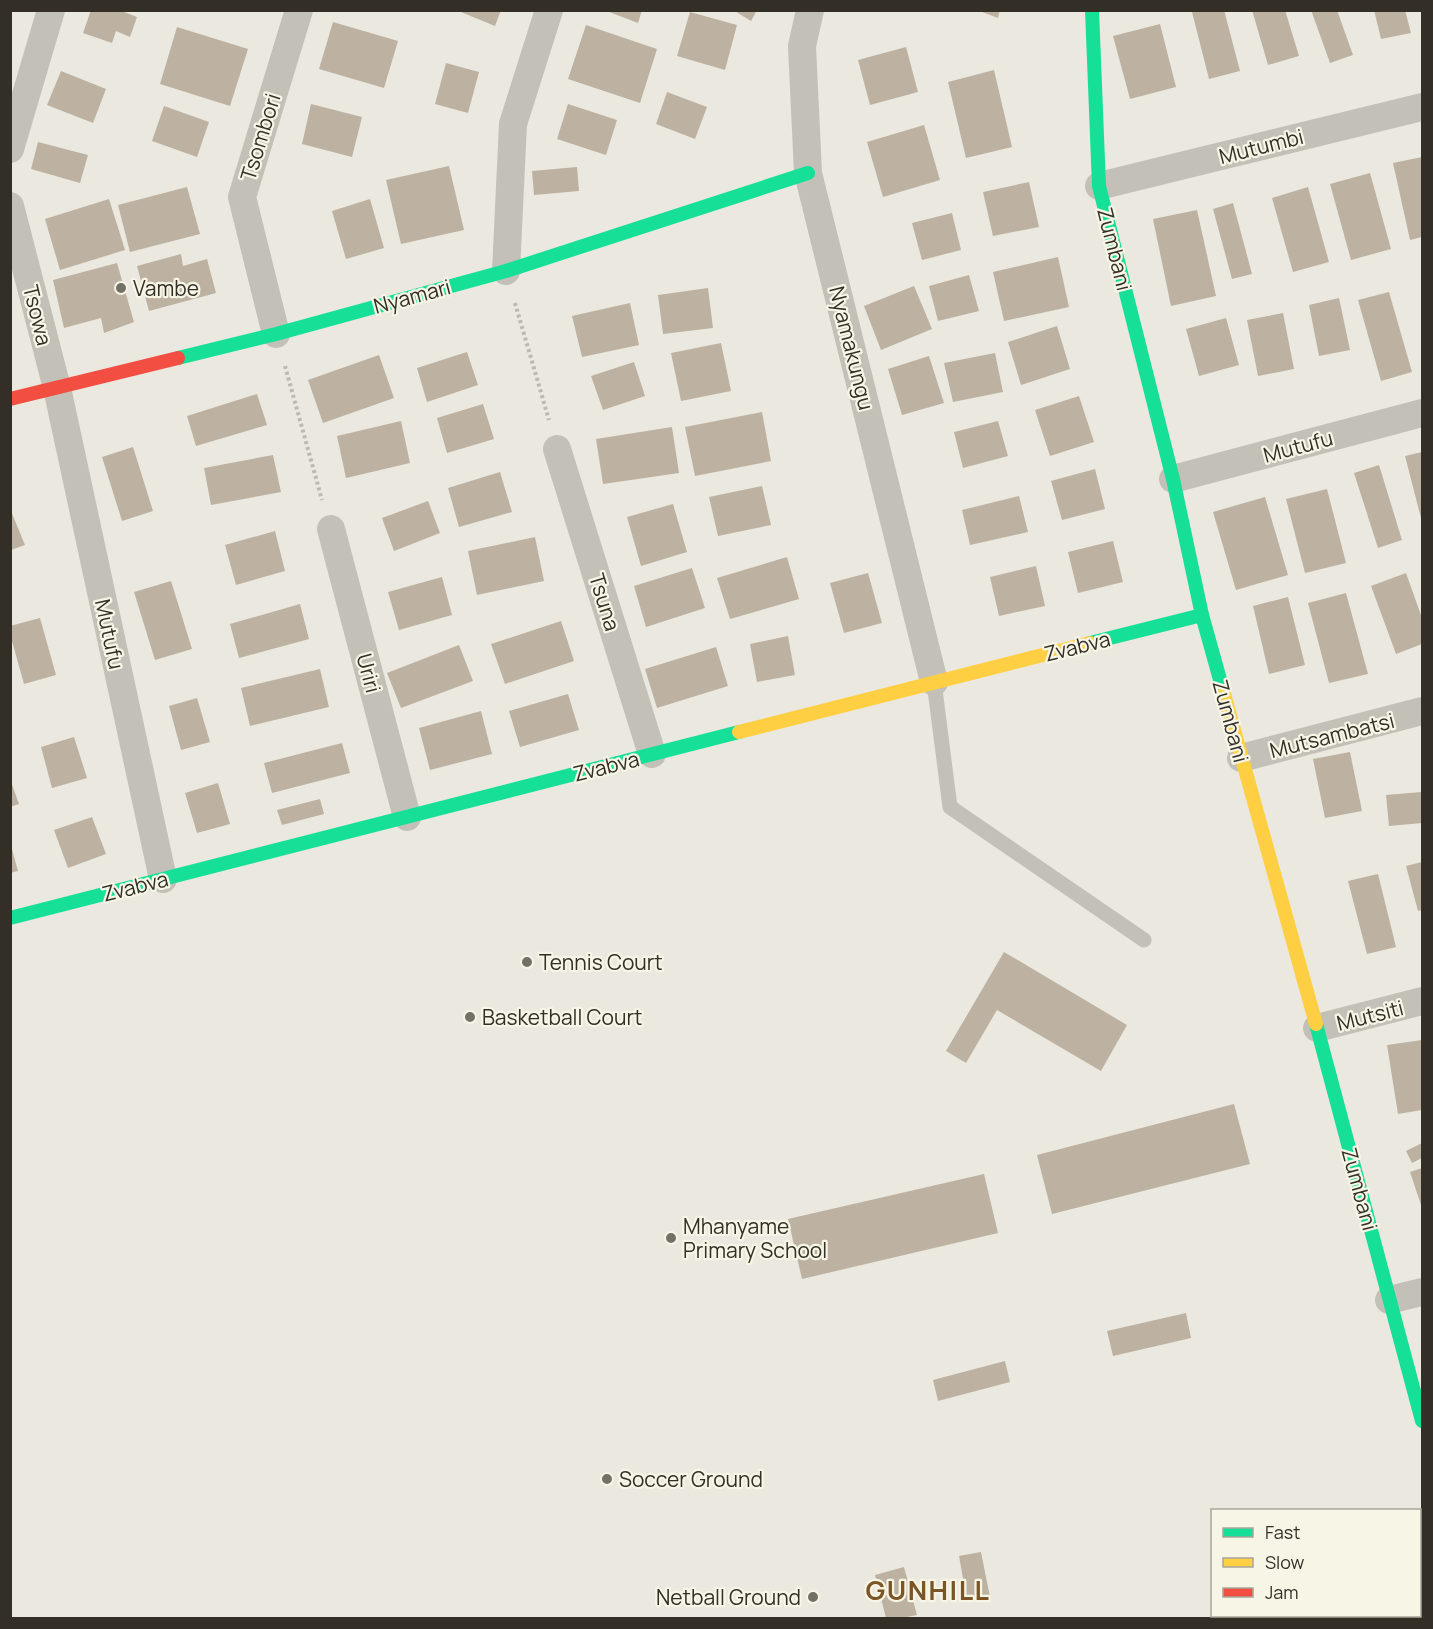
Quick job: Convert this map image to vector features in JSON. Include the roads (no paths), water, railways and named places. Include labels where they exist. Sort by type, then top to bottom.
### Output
[{"type":"street","points":[[10,149],[51,10]]},
{"type":"street","name":"Tsombori","points":[[276,334],[242,197],[299,10]]},
{"type":"street","points":[[506,271],[513,124],[549,10]]},
{"type":"street","name":"Nyamakungu","points":[[810,10],[802,46],[808,173],[934,682]]},
{"type":"street","name":"Zumbani","points":[[1092,10],[1100,186],[1173,479],[1202,615],[1317,1028],[1422,1421]]},
{"type":"street","name":"Mutumbi","points":[[1100,186],[1422,106]]},
{"type":"street","name":"Nyamari","points":[[10,399],[276,334],[506,271],[808,173]]},
{"type":"street","name":"Tsowa","points":[[10,206],[57,388]]},
{"type":"street","name":"Mutufu","points":[[57,388],[163,879]]},
{"type":"street","name":"Mutufu","points":[[1173,479],[1422,413]]},
{"type":"street","name":"Tsuna","points":[[557,449],[652,754]]},
{"type":"street","name":"Uriri","points":[[331,529],[407,817]]},
{"type":"street","name":"Zvabva","points":[[10,918],[1202,615]]},
{"type":"street","name":"Mutsambatsi","points":[[1241,758],[1422,711]]},
{"type":"street","name":"Mutsiti","points":[[1317,1028],[1422,1001]]},
{"type":"street","points":[[1389,1300],[1422,1292]]},
{"type":"lane","points":[[934,682],[950,807],[1144,940]]},
{"type":"place","name":"Vambe","points":[[121,288]]},
{"type":"place","name":"Tennis Court","points":[[527,962]]},
{"type":"place","name":"Basketball Court","points":[[470,1017]]},
{"type":"place","name":"Mhanyame Primary School","points":[[671,1238]]},
{"type":"place","name":"Soccer Ground","points":[[607,1479]]},
{"type":"place","name":"Netball Ground","points":[[813,1597]]},
{"type":"district","name":"GUNHILL","points":[[928,1589]]}]
